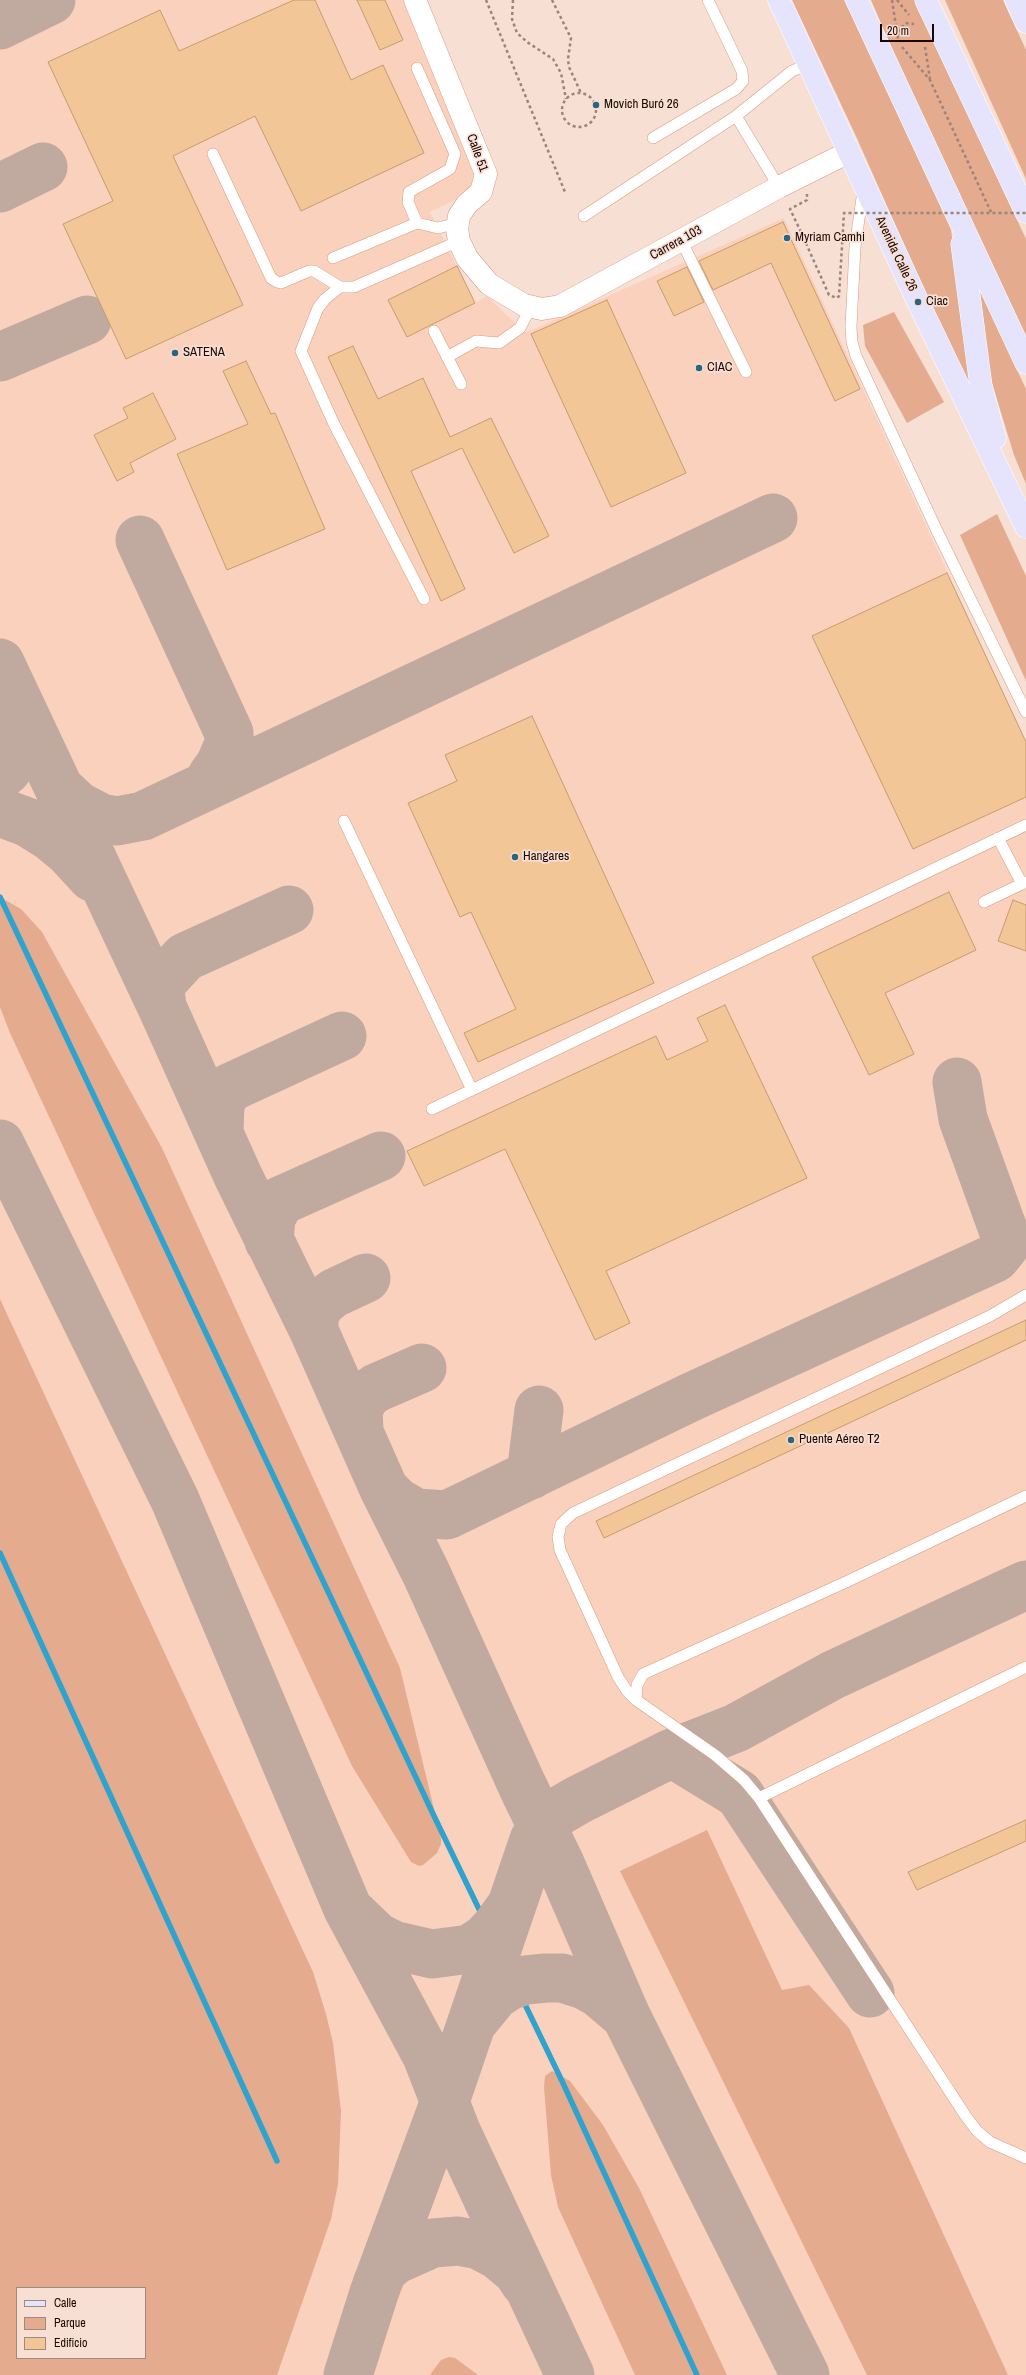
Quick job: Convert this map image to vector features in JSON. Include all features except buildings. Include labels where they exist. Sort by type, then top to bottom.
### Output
[{"type":"main road","name":"Avenida Calle 26","points":[[779,0],[969,410],[1026,527]]},
{"type":"main road","points":[[857,0],[1026,363]]},
{"type":"main road","points":[[926,0],[1026,212]]},
{"type":"main road","points":[[954,210],[966,265],[981,386],[986,412],[1026,527]]},
{"type":"street","name":"Calle 51","points":[[415,0],[486,174],[481,192],[462,210],[458,232]]},
{"type":"street","name":"Carrera 103","points":[[458,232],[467,258],[489,284],[500,292],[531,307],[546,308],[560,306],[779,187],[849,152]]},
{"type":"lane","points":[[653,138],[736,89],[742,81],[742,71],[708,0]]},
{"type":"lane","points":[[584,216],[736,116],[792,71],[809,64]]},
{"type":"lane","points":[[417,68],[455,154],[450,169],[409,192],[408,202],[418,223]]},
{"type":"lane","points":[[736,116],[779,187]]},
{"type":"lane","points":[[213,154],[273,281],[281,283],[304,272],[314,271],[340,287],[354,287],[458,232]]},
{"type":"lane","points":[[864,185],[855,247],[852,342],[856,356],[938,533],[1026,712]]},
{"type":"lane","points":[[333,258],[418,223],[458,232]]},
{"type":"lane","points":[[681,240],[746,372]]},
{"type":"lane","points":[[340,287],[325,299],[318,308],[301,351],[334,424],[424,598]]},
{"type":"lane","points":[[447,357],[476,341],[499,343],[520,328],[531,307]]},
{"type":"lane","points":[[434,331],[460,384]]},
{"type":"lane","points":[[344,821],[472,1090]]},
{"type":"lane","points":[[432,1109],[1026,825]]},
{"type":"lane","points":[[984,902],[1024,883],[998,838]]},
{"type":"lane","points":[[1026,1295],[990,1316],[573,1514],[561,1524],[558,1537],[560,1550],[618,1677],[636,1700],[715,1755],[744,1780],[759,1798],[965,2115],[977,2131],[990,2142],[1026,2158]]},
{"type":"lane","points":[[636,1700],[637,1685],[643,1674],[846,1582],[1026,1496]]},
{"type":"lane","points":[[759,1798],[1026,1667]]},
{"type":"path","points":[[486,0],[565,192]]},
{"type":"path","points":[[514,0],[512,19],[518,33],[527,42],[553,59],[561,73],[566,99],[562,110],[566,121],[577,126],[588,124],[592,120],[596,109],[591,98],[581,93],[575,93],[566,99]]},
{"type":"path","points":[[552,0],[571,38],[568,59],[569,67],[581,93]]},
{"type":"path","points":[[892,0],[901,45],[930,80],[991,212]]},
{"type":"path","points":[[897,0],[919,26],[905,23],[899,28],[898,34]]},
{"type":"path","points":[[924,44],[930,80]]},
{"type":"path","points":[[790,209],[829,295],[837,298],[839,296],[844,213],[1026,212]]},
{"type":"shaded area","points":[[0,0],[405,0],[478,174],[467,194],[430,212],[475,303],[487,296],[520,328],[527,332],[784,218],[1026,742],[1026,2375],[0,2375]]},
{"type":"green space","points":[[792,0],[844,0],[951,229],[971,395],[855,134]]},
{"type":"green space","points":[[871,0],[915,0],[1026,239],[1026,336],[917,107]]},
{"type":"green space","points":[[945,0],[1003,0],[1026,50],[1026,179]]},
{"type":"green space","points":[[980,291],[1026,389],[1026,484],[1014,455],[991,380]]},
{"type":"green space","points":[[894,312],[944,402],[907,423],[865,346],[863,325]]},
{"type":"green space","points":[[997,514],[1026,576],[1026,681],[960,535]]},
{"type":"green space","points":[[0,897],[21,909],[42,932],[162,1148],[400,1668],[441,1838],[441,1844],[437,1853],[423,1865],[419,1866],[411,1862],[352,1766],[10,1033],[0,1007]]},
{"type":"green space","points":[[0,1299],[313,1972],[326,2014],[333,2043],[341,2111],[338,2184],[331,2219],[277,2375],[0,2375]]},
{"type":"green space","points":[[707,1830],[782,1990],[809,1985],[849,2028],[1008,2375],[867,2375],[620,1871]]},
{"type":"green space","points":[[552,2071],[570,2081],[603,2125],[639,2188],[727,2375],[635,2375],[558,2207],[551,2175],[544,2087],[545,2076]]},
{"type":"green space","points":[[449,2357],[455,2358],[478,2375],[430,2375],[441,2360]]},
{"type":"waterway","points":[[0,897],[435,1818],[562,2081],[697,2375]]},
{"type":"waterway","points":[[0,1553],[277,2161]]},
{"type":"taxiway","points":[[0,25],[51,0]]},
{"type":"taxiway","points":[[0,188],[43,167]]},
{"type":"taxiway","points":[[0,357],[87,320]]},
{"type":"taxiway","points":[[61,790],[78,806],[101,818],[117,821],[143,816],[773,518]]},
{"type":"taxiway","points":[[140,540],[229,733],[229,744],[220,765],[212,776],[211,783]]},
{"type":"taxiway","points":[[0,663],[162,1007],[238,1176],[314,1331],[384,1489],[426,1573],[522,1785],[561,1866],[626,2016],[805,2375]]},
{"type":"taxiway","points":[[0,776],[7,770],[22,742],[22,711]]},
{"type":"taxiway","points":[[0,812],[27,822],[51,837],[68,851],[92,877]]},
{"type":"taxiway","points":[[162,1007],[160,990],[163,981],[185,957],[289,910]]},
{"type":"taxiway","points":[[219,1131],[220,1103],[229,1088],[342,1036]]},
{"type":"taxiway","points":[[384,1489],[397,1502],[416,1513],[447,1515],[691,1397],[995,1258],[1004,1247],[1005,1235],[963,1119],[957,1082]]},
{"type":"taxiway","points":[[0,1144],[175,1500],[348,1909],[427,2056],[456,2131],[570,2375]]},
{"type":"taxiway","points":[[269,1241],[271,1218],[280,1201],[381,1156]]},
{"type":"taxiway","points":[[314,1331],[314,1315],[322,1302],[334,1293],[366,1278]]},
{"type":"taxiway","points":[[359,1431],[358,1409],[366,1395],[376,1388],[422,1368]]},
{"type":"taxiway","points":[[531,1475],[539,1410]]},
{"type":"taxiway","points":[[348,2375],[374,2293],[445,2101],[534,1840],[549,1817],[578,1800],[672,1753],[736,1728],[833,1675],[1026,1585]]},
{"type":"taxiway","points":[[672,1753],[739,1794],[870,1993]]},
{"type":"taxiway","points":[[352,1913],[377,1937],[393,1945],[432,1954],[470,1949],[485,1939],[509,1909]]},
{"type":"taxiway","points":[[472,2023],[495,1995],[509,1986],[526,1980],[546,1978],[562,1978],[584,1985],[599,1993],[626,2016]]},
{"type":"taxiway","points":[[377,2284],[383,2270],[395,2260],[433,2243],[458,2241],[479,2245],[498,2255],[517,2271],[525,2283]]},
{"type":"place","name":"Movich Buró 26","points":[[596,105]]},
{"type":"place","name":"Myriam Camhi","points":[[787,238]]},
{"type":"place","name":"Ciac","points":[[918,302]]},
{"type":"place","name":"SATENA","points":[[175,353]]},
{"type":"place","name":"CIAC","points":[[699,368]]},
{"type":"place","name":"Hangares","points":[[515,857]]},
{"type":"place","name":"Puente Aéreo T2","points":[[791,1440]]}]
